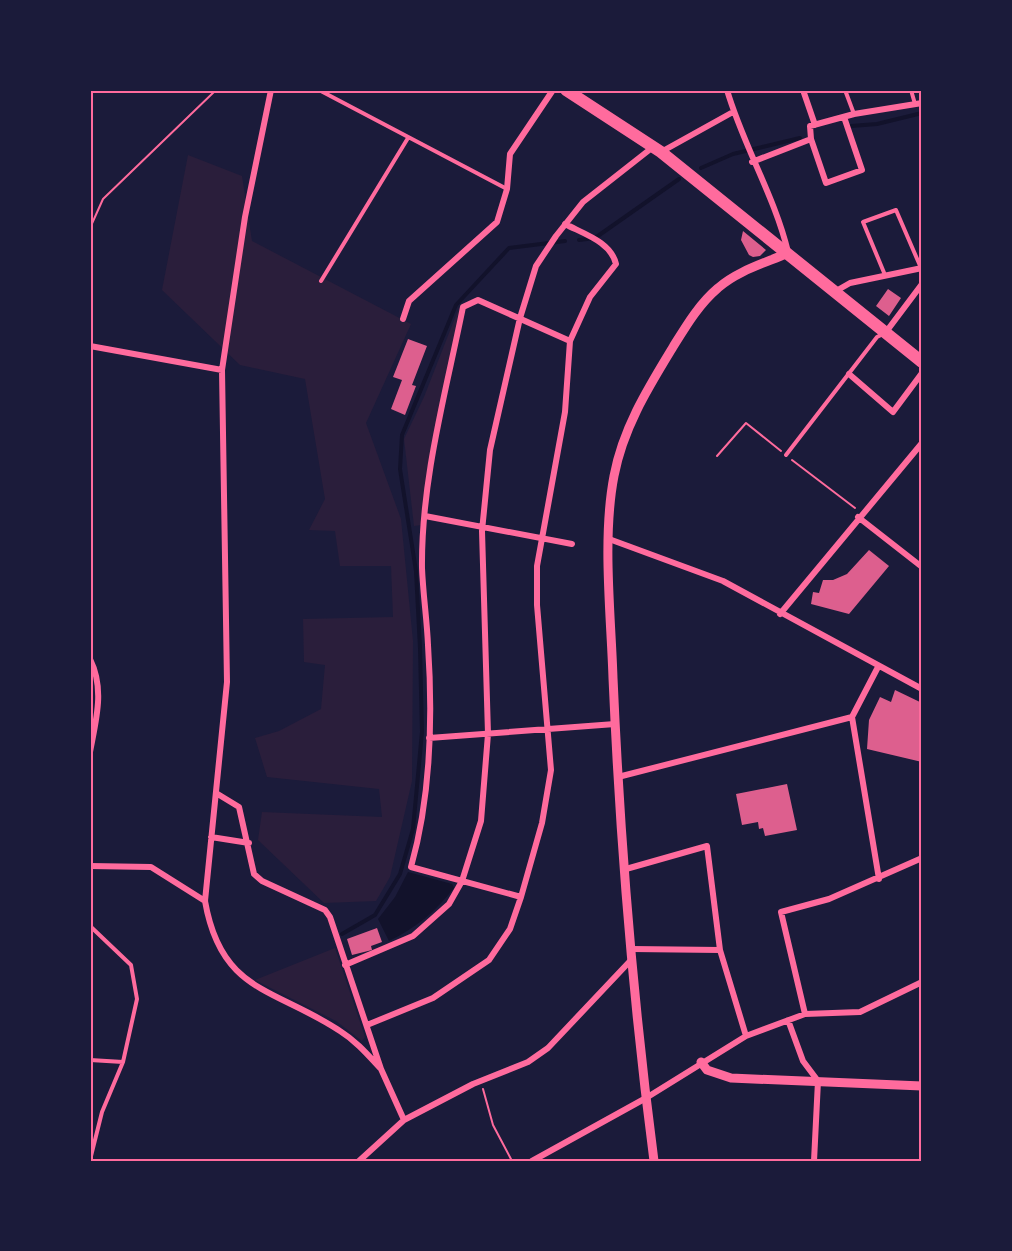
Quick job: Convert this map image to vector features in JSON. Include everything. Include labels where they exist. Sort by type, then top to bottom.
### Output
[{"type":"main road","points":[[566,90],[657,150],[922,362]]},
{"type":"street","points":[[271,90],[245,217],[222,370],[227,682],[205,901],[209,924],[218,947],[232,967],[248,982],[340,1030],[362,1048],[381,1069]]},
{"type":"street","points":[[403,319],[409,301],[497,222],[507,189],[510,154],[553,90]]},
{"type":"street","points":[[654,1161],[632,954],[618,777],[609,514],[614,475],[629,426],[649,386],[691,319],[705,300],[725,282],[788,254],[783,231],[752,162],[727,90]]},
{"type":"street","points":[[803,90],[815,125]]},
{"type":"street","points":[[844,117],[862,170],[826,183],[811,139],[810,126],[854,114],[919,104]]},
{"type":"street","points":[[345,966],[413,936],[449,904],[462,881],[481,821],[488,734],[482,527],[490,450],[520,318],[536,266],[583,202],[657,150],[733,112]]},
{"type":"street","points":[[752,162],[811,139]]},
{"type":"street","points":[[367,1025],[433,998],[489,960],[510,929],[521,897],[549,788],[551,770],[537,605],[537,566],[565,412],[570,341],[590,297],[616,264],[614,254],[598,241],[565,224]]},
{"type":"street","points":[[836,291],[850,283],[922,268],[922,278]]},
{"type":"street","points":[[886,333],[922,284]]},
{"type":"street","points":[[521,897],[411,867],[424,813],[429,738],[429,664],[422,568],[425,516],[430,471],[463,307],[478,300],[570,341]]},
{"type":"street","points":[[90,346],[222,370]]},
{"type":"street","points":[[849,374],[893,412],[922,373]]},
{"type":"street","points":[[780,614],[858,517],[922,443]]},
{"type":"street","points":[[425,516],[572,544]]},
{"type":"street","points":[[858,517],[922,567]]},
{"type":"street","points":[[609,539],[697,569],[922,690]]},
{"type":"street","points":[[90,659],[97,677],[99,698],[90,752]]},
{"type":"street","points":[[878,667],[852,717],[879,879]]},
{"type":"street","points":[[618,777],[852,717]]},
{"type":"street","points":[[429,738],[615,724]]},
{"type":"street","points":[[216,793],[238,807],[249,843],[254,874],[262,881],[325,910],[330,917],[381,1069],[404,1120]]},
{"type":"street","points":[[211,837],[249,843]]},
{"type":"street","points":[[626,869],[707,846],[720,950],[746,1036]]},
{"type":"street","points":[[805,1014],[781,912],[829,899],[879,879],[922,858]]},
{"type":"street","points":[[90,866],[151,867],[205,901]]},
{"type":"street","points":[[359,1161],[404,1120],[481,1081],[528,1062],[548,1048],[632,954],[720,950]]},
{"type":"street","points":[[532,1161],[646,1098],[746,1036],[805,1014],[860,1012],[922,981]]},
{"type":"street","points":[[788,1020],[803,1062],[818,1081],[814,1161]]},
{"type":"street","points":[[701,1062],[707,1071],[731,1077],[922,1086]]},
{"type":"lane","points":[[319,90],[507,189]]},
{"type":"lane","points":[[845,90],[854,114]]},
{"type":"lane","points":[[911,90],[919,104]]},
{"type":"lane","points":[[321,281],[408,138]]},
{"type":"lane","points":[[885,275],[863,222],[896,210],[922,268]]},
{"type":"lane","points":[[786,455],[877,337],[886,333]]},
{"type":"lane","points":[[90,926],[131,965],[136,999],[123,1062],[102,1112],[90,1160]]},
{"type":"lane","points":[[90,1060],[123,1062]]},
{"type":"path","points":[[90,228],[103,199],[216,90]]},
{"type":"path","points":[[481,1081],[493,1125],[512,1161]]},
{"type":"shaded area","points":[[188,155],[242,176],[252,241],[411,324],[366,423],[401,519],[413,641],[412,781],[390,877],[376,901],[324,903],[258,840],[262,812],[382,817],[379,789],[267,777],[255,738],[279,731],[321,709],[325,665],[304,662],[303,619],[393,617],[391,566],[340,566],[335,531],[309,530],[325,499],[305,379],[240,365],[162,290]]},
{"type":"shaded area","points":[[460,305],[421,525],[414,526],[404,439],[424,397]]},
{"type":"shaded area","points":[[408,872],[452,884],[454,888],[424,919],[389,941],[378,919],[395,897]]},
{"type":"shaded area","points":[[335,948],[365,1037],[362,1041],[336,1021],[255,980]]},
{"type":"building","points":[[743,231],[766,250],[760,256],[749,255],[741,240]]},
{"type":"building","points":[[888,289],[901,298],[889,316],[876,306]]},
{"type":"building","points":[[408,339],[427,346],[412,385],[416,386],[405,415],[391,409],[402,380],[393,377]]},
{"type":"building","points":[[869,550],[889,566],[849,614],[811,604],[813,592],[819,593],[823,580],[833,580],[847,574]]},
{"type":"building","points":[[895,690],[922,703],[922,762],[867,749],[869,720],[880,697],[891,702]]},
{"type":"building","points":[[787,784],[797,830],[765,836],[763,828],[759,829],[758,822],[742,825],[736,794]]},
{"type":"building","points":[[377,928],[382,942],[371,946],[372,950],[352,955],[347,939]]},
{"type":"waterway","points":[[851,126],[877,124],[922,113]]},
{"type":"waterway","points":[[701,168],[733,154],[800,138]]},
{"type":"waterway","points":[[579,240],[595,238],[679,179]]},
{"type":"waterway","points":[[342,934],[375,915],[400,874],[413,829],[422,732],[420,648],[416,571],[400,469],[402,435],[456,305],[509,248],[565,241]]}]
